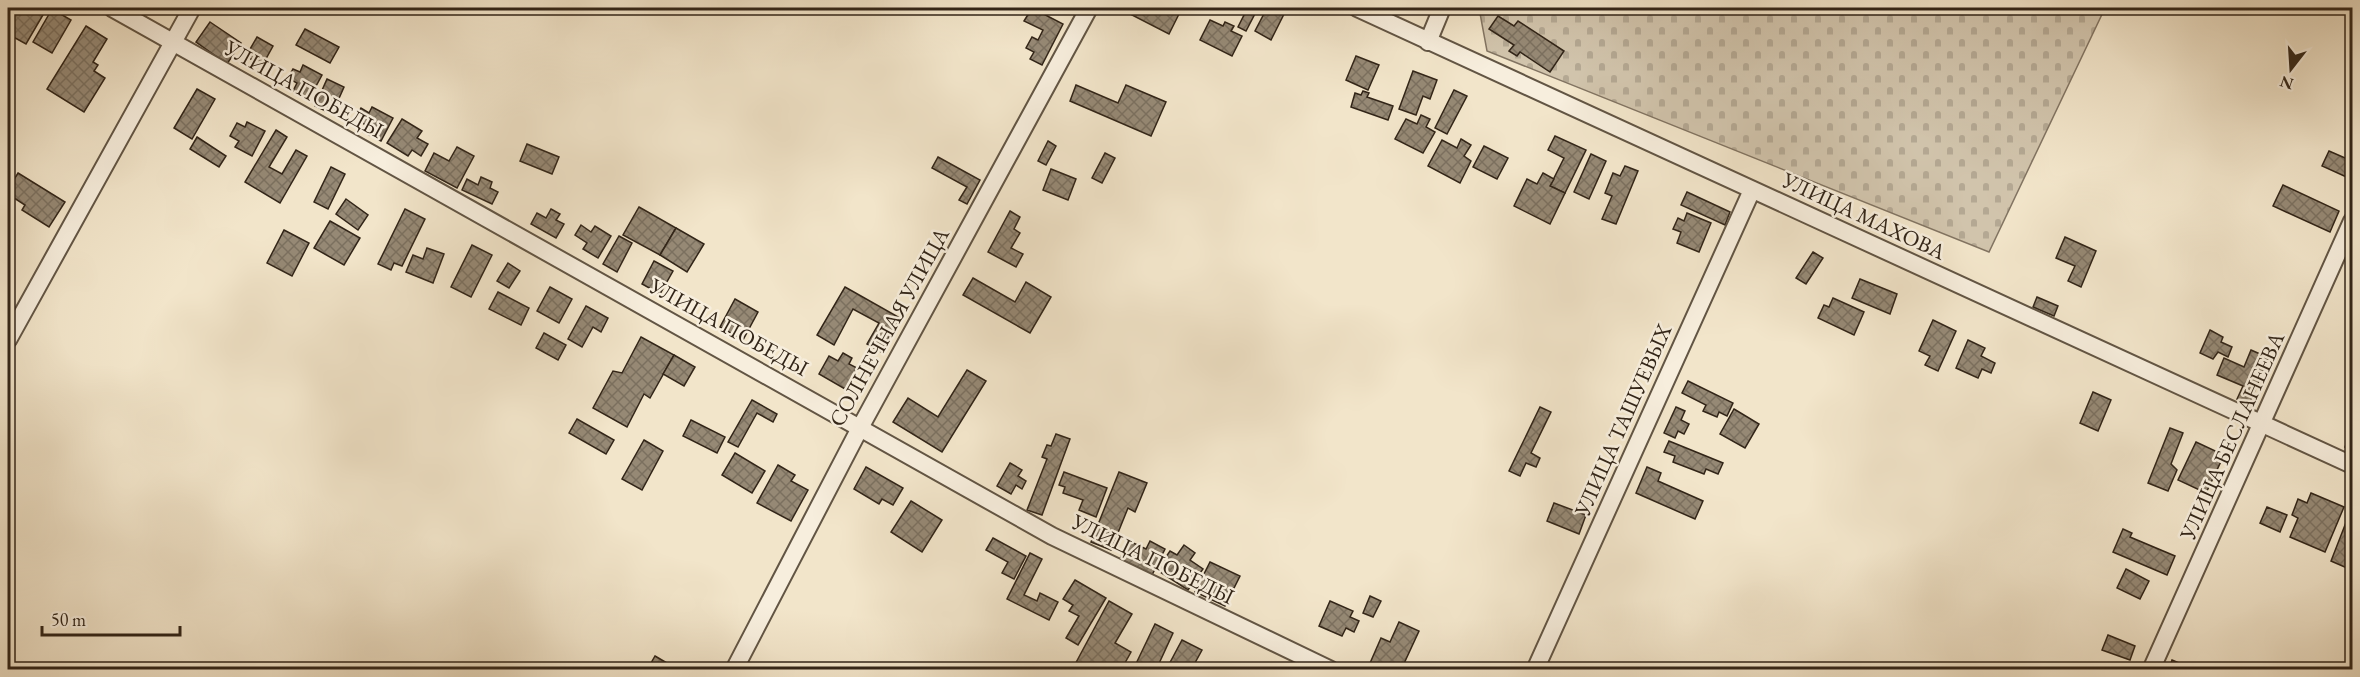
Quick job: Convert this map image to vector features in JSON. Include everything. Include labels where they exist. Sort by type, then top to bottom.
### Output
[{"type":"street","name":"УЛИЦА ПОБЕДЫ","points":[[112,8],[861,426],[1052,536],[1331,669]]},
{"type":"street","points":[[8,340],[192,8]]},
{"type":"street","name":"СОЛНЕЧНАЯ УЛИЦА","points":[[734,669],[861,426],[1089,8]]},
{"type":"street","name":"УЛИЦА МАХОВА","points":[[1357,8],[2352,465]]},
{"type":"street","points":[[1428,42],[1442,8]]},
{"type":"street","name":"УЛИЦА ТАШУЕВЫХ","points":[[1535,669],[1752,190]]},
{"type":"street","name":"УЛИЦА БЕСЛАНЕЕВА","points":[[2151,669],[2263,424],[2352,221]]},
{"type":"green space","points":[[1479,8],[2105,8],[1989,252],[1487,51]]},
{"type":"building","points":[[17,8],[47,8],[26,44],[8,34],[8,25]]},
{"type":"building","points":[[1032,8],[1063,24],[1042,65],[1030,59],[1034,52],[1026,48],[1032,37],[1038,40],[1043,30],[1024,21]]},
{"type":"building","points":[[1134,8],[1182,8],[1169,34],[1130,14]]},
{"type":"building","points":[[1243,8],[1258,8],[1246,31],[1238,27],[1247,9]]},
{"type":"building","points":[[1267,8],[1276,8],[1285,12],[1271,40],[1255,31]]},
{"type":"building","points":[[52,9],[71,20],[52,53],[33,42]]},
{"type":"building","points":[[1498,16],[1514,26],[1518,21],[1564,51],[1550,72],[1520,52],[1517,56],[1509,51],[1514,45],[1489,29]]},
{"type":"building","points":[[1210,20],[1223,26],[1225,22],[1234,26],[1231,31],[1242,36],[1232,56],[1200,40]]},
{"type":"building","points":[[210,22],[241,43],[227,64],[196,42]]},
{"type":"building","points":[[86,26],[107,39],[93,62],[98,65],[94,71],[105,78],[84,112],[47,89]]},
{"type":"building","points":[[305,29],[339,47],[330,63],[296,45]]},
{"type":"building","points":[[257,37],[273,46],[262,66],[246,56]]},
{"type":"building","points":[[1356,56],[1379,65],[1368,90],[1346,80]]},
{"type":"building","points":[[303,65],[322,75],[309,99],[293,91],[297,83],[288,78],[293,69],[300,72]]},
{"type":"building","points":[[1413,71],[1437,80],[1430,99],[1423,96],[1416,115],[1399,109]]},
{"type":"building","points":[[327,79],[344,87],[332,114],[315,106]]},
{"type":"building","points":[[1076,85],[1118,103],[1126,85],[1166,102],[1151,136],[1070,101]]},
{"type":"building","points":[[197,89],[215,99],[192,139],[174,128]]},
{"type":"building","points":[[1454,90],[1467,96],[1447,134],[1435,128]]},
{"type":"building","points":[[1363,91],[1369,93],[1367,97],[1393,106],[1388,120],[1351,107],[1355,93],[1361,95]]},
{"type":"building","points":[[372,107],[393,118],[381,141],[363,132],[366,125],[355,119],[361,108],[369,113]]},
{"type":"building","points":[[1421,115],[1430,119],[1426,127],[1435,132],[1423,153],[1395,139],[1406,119],[1417,124]]},
{"type":"building","points":[[402,119],[422,131],[417,138],[428,144],[421,156],[412,150],[408,156],[387,143]]},
{"type":"building","points":[[247,122],[265,131],[252,156],[235,147],[239,141],[230,136],[237,123],[245,127]]},
{"type":"building","points":[[276,130],[287,137],[269,167],[282,174],[296,150],[307,156],[280,203],[245,182]]},
{"type":"building","points":[[1555,136],[1586,150],[1565,193],[1550,186],[1564,158],[1548,150]]},
{"type":"building","points":[[197,137],[226,156],[219,167],[190,149]]},
{"type":"building","points":[[1461,139],[1471,145],[1464,156],[1471,161],[1460,183],[1428,166],[1442,140],[1457,148]]},
{"type":"building","points":[[1048,141],[1056,146],[1046,165],[1038,161]]},
{"type":"building","points":[[527,144],[559,157],[552,174],[520,161]]},
{"type":"building","points":[[1484,146],[1508,158],[1497,179],[1473,167]]},
{"type":"building","points":[[457,147],[474,156],[457,188],[425,171],[434,153],[449,161]]},
{"type":"building","points":[[2329,151],[2352,161],[2351,179],[2322,166]]},
{"type":"building","points":[[1105,153],[1115,158],[1102,183],[1092,178]]},
{"type":"building","points":[[1591,154],[1606,161],[1589,199],[1574,192]]},
{"type":"building","points":[[938,157],[980,180],[967,204],[959,200],[967,187],[932,168]]},
{"type":"building","points":[[1625,166],[1638,171],[1616,224],[1602,219],[1612,196],[1605,193],[1613,173],[1620,176]]},
{"type":"building","points":[[331,167],[345,174],[328,209],[314,202]]},
{"type":"building","points":[[1051,169],[1076,179],[1068,200],[1043,190]]},
{"type":"building","points":[[18,173],[65,202],[49,227],[22,210],[25,205],[8,194],[8,189]]},
{"type":"building","points":[[1543,173],[1554,179],[1550,186],[1565,193],[1550,224],[1514,206],[1527,179],[1537,184]]},
{"type":"building","points":[[481,177],[492,182],[490,188],[498,192],[492,204],[462,190],[467,179],[478,185]]},
{"type":"building","points":[[2283,185],[2339,211],[2330,232],[2273,206]]},
{"type":"building","points":[[1687,192],[1730,212],[1725,225],[1681,205]]},
{"type":"building","points":[[346,199],[368,215],[358,230],[336,214]]},
{"type":"building","points":[[639,207],[676,228],[660,255],[623,235]]},
{"type":"building","points":[[405,209],[425,219],[402,266],[394,263],[391,270],[378,264]]},
{"type":"building","points":[[551,209],[560,214],[556,220],[564,224],[556,238],[531,224],[537,213],[546,218]]},
{"type":"building","points":[[1010,211],[1020,217],[1014,229],[1020,233],[1011,248],[1023,254],[1016,267],[988,252]]},
{"type":"building","points":[[1687,213],[1711,223],[1699,252],[1677,243],[1681,232],[1673,229],[1678,218],[1684,221]]},
{"type":"building","points":[[330,221],[360,238],[344,265],[314,248]]},
{"type":"building","points":[[581,225],[591,232],[595,226],[611,236],[598,258],[583,249],[587,243],[575,235]]},
{"type":"building","points":[[676,228],[704,244],[687,272],[660,255]]},
{"type":"building","points":[[284,230],[309,243],[292,276],[267,263]]},
{"type":"building","points":[[619,236],[632,243],[617,272],[603,264]]},
{"type":"building","points":[[2065,237],[2096,251],[2081,287],[2068,281],[2075,266],[2056,258]]},
{"type":"building","points":[[472,245],[492,255],[471,297],[451,287]]},
{"type":"building","points":[[427,248],[444,254],[433,283],[406,272],[413,255],[423,259]]},
{"type":"building","points":[[1813,252],[1823,258],[1806,284],[1796,278]]},
{"type":"building","points":[[654,261],[673,271],[660,294],[642,284]]},
{"type":"building","points":[[508,263],[520,271],[509,288],[497,281]]},
{"type":"building","points":[[973,278],[1015,302],[1026,282],[1051,297],[1030,333],[963,295]]},
{"type":"building","points":[[1860,279],[1897,294],[1890,314],[1852,298]]},
{"type":"building","points":[[550,287],[572,299],[559,323],[537,311]]},
{"type":"building","points":[[845,287],[900,318],[881,352],[867,344],[879,323],[853,309],[834,345],[817,335]]},
{"type":"building","points":[[498,292],[529,308],[521,325],[489,309]]},
{"type":"building","points":[[2037,297],[2058,306],[2054,316],[2033,307]]},
{"type":"building","points":[[1833,298],[1864,312],[1854,335],[1818,318],[1824,305],[1829,307]]},
{"type":"building","points":[[735,299],[758,312],[743,340],[720,327]]},
{"type":"building","points":[[586,306],[608,318],[601,332],[593,327],[582,347],[568,339]]},
{"type":"building","points":[[1933,320],[1956,331],[1938,371],[1925,365],[1930,356],[1919,351]]},
{"type":"building","points":[[2210,330],[2223,337],[2221,342],[2232,347],[2228,357],[2218,352],[2213,359],[2200,353]]},
{"type":"building","points":[[544,333],[566,345],[558,360],[536,348]]},
{"type":"building","points":[[641,337],[674,355],[650,398],[644,394],[627,427],[593,408],[613,371],[622,373]]},
{"type":"building","points":[[1968,340],[1985,348],[1981,356],[1995,363],[1991,373],[1982,369],[1978,378],[1956,368]]},
{"type":"building","points":[[2251,350],[2269,358],[2249,404],[2237,399],[2243,386],[2217,375],[2224,358],[2244,367]]},
{"type":"building","points":[[843,353],[852,358],[849,364],[857,368],[845,389],[819,374],[829,356],[838,361]]},
{"type":"building","points":[[674,355],[695,367],[684,386],[663,374]]},
{"type":"building","points":[[967,370],[986,381],[942,452],[893,422],[908,398],[938,417]]},
{"type":"building","points":[[1688,381],[1733,403],[1727,416],[1719,412],[1717,417],[1703,411],[1706,405],[1682,393]]},
{"type":"building","points":[[2093,392],[2111,400],[2098,431],[2080,423]]},
{"type":"building","points":[[752,400],[777,414],[773,422],[757,413],[738,447],[728,442]]},
{"type":"building","points":[[1540,407],[1551,412],[1531,453],[1540,458],[1536,467],[1526,463],[1520,476],[1509,471]]},
{"type":"building","points":[[1676,407],[1685,411],[1681,420],[1689,424],[1684,434],[1678,431],[1675,438],[1664,433]]},
{"type":"building","points":[[1734,409],[1759,424],[1745,448],[1720,434]]},
{"type":"building","points":[[577,419],[614,440],[606,454],[569,433]]},
{"type":"building","points":[[691,420],[725,437],[717,453],[683,436]]},
{"type":"building","points":[[2170,428],[2183,433],[2171,464],[2177,470],[2168,491],[2148,483]]},
{"type":"building","points":[[1056,434],[1070,439],[1042,515],[1027,510],[1047,459],[1042,457],[1047,445],[1051,446]]},
{"type":"building","points":[[2349,436],[2352,438],[2352,450],[2345,447]]},
{"type":"building","points":[[644,440],[663,451],[642,490],[622,479]]},
{"type":"building","points":[[1669,441],[1723,463],[1718,474],[1706,469],[1704,474],[1673,462],[1675,456],[1664,452]]},
{"type":"building","points":[[2196,442],[2224,455],[2206,493],[2178,480]]},
{"type":"building","points":[[735,453],[765,471],[752,493],[722,475]]},
{"type":"building","points":[[1010,463],[1022,470],[1018,476],[1026,481],[1022,489],[1016,485],[1011,494],[997,486]]},
{"type":"building","points":[[778,465],[795,475],[791,481],[808,490],[791,521],[757,503]]},
{"type":"building","points":[[866,467],[903,488],[893,505],[882,499],[879,504],[854,489]]},
{"type":"building","points":[[1647,467],[1661,473],[1658,481],[1703,501],[1695,519],[1636,493]]},
{"type":"building","points":[[1064,472],[1107,488],[1096,517],[1079,510],[1083,500],[1063,493],[1065,487],[1059,485]]},
{"type":"building","points":[[1119,472],[1147,483],[1135,512],[1128,508],[1111,550],[1091,542]]},
{"type":"building","points":[[2311,493],[2344,507],[2325,552],[2290,537],[2298,518],[2292,515],[2298,499],[2307,503]]},
{"type":"building","points":[[911,501],[942,520],[922,552],[891,532]]},
{"type":"building","points":[[1554,503],[1586,515],[1579,534],[1547,521]]},
{"type":"building","points":[[2267,507],[2287,515],[2280,532],[2260,523]]},
{"type":"building","points":[[2352,507],[2352,553],[2347,568],[2331,561]]},
{"type":"building","points":[[2123,529],[2132,533],[2130,537],[2175,556],[2167,575],[2113,552]]},
{"type":"building","points":[[993,538],[1026,556],[1014,579],[1002,573],[1008,562],[986,550]]},
{"type":"building","points":[[1129,541],[1146,549],[1150,541],[1165,549],[1152,575],[1120,559]]},
{"type":"building","points":[[1184,545],[1195,553],[1190,560],[1203,569],[1188,590],[1157,570],[1170,551],[1177,555]]},
{"type":"building","points":[[1030,553],[1042,559],[1024,595],[1037,601],[1040,593],[1058,602],[1049,620],[1007,599]]},
{"type":"building","points":[[1210,562],[1240,576],[1225,606],[1195,592]]},
{"type":"building","points":[[2126,569],[2149,581],[2140,599],[2117,588]]},
{"type":"building","points":[[1075,580],[1106,598],[1078,645],[1066,638],[1079,616],[1069,611],[1073,605],[1063,599]]},
{"type":"building","points":[[1370,596],[1381,601],[1373,617],[1363,613]]},
{"type":"building","points":[[1109,601],[1132,614],[1115,643],[1131,652],[1121,670],[1072,670]]},
{"type":"building","points":[[1330,601],[1353,611],[1350,617],[1359,621],[1354,632],[1346,628],[1342,636],[1319,626]]},
{"type":"building","points":[[1399,622],[1419,631],[1401,670],[1367,670],[1381,638],[1390,642]]},
{"type":"building","points":[[1155,624],[1173,633],[1156,670],[1133,670]]},
{"type":"building","points":[[2108,635],[2135,646],[2130,660],[2102,650]]},
{"type":"building","points":[[1182,640],[1202,650],[1191,670],[1166,670]]},
{"type":"building","points":[[655,656],[679,670],[647,670]]},
{"type":"building","points":[[2172,660],[2193,669],[2193,670],[2169,670]]}]
